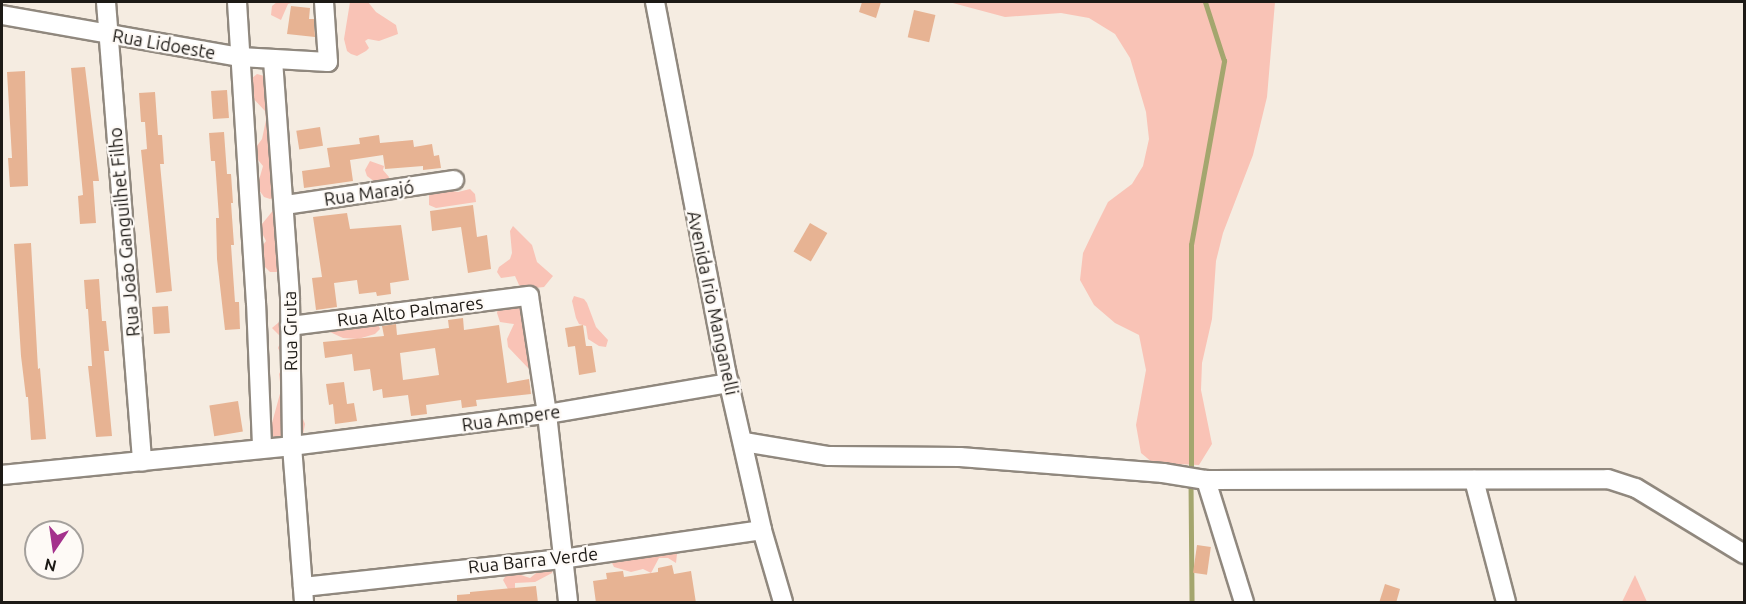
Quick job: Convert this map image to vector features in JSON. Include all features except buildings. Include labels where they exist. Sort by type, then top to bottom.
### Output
[{"type":"street","name":"Rua João Ganguilhet Filho","points":[[106,2],[142,462]]},
{"type":"street","name":"Rua Gruta","points":[[237,2],[256,302],[262,448]]},
{"type":"street","name":"Rua Lidoeste","points":[[2,15],[240,57],[328,62],[324,2]]},
{"type":"street","name":"Avenida Irio Manganelli","points":[[655,2],[669,86],[729,383],[762,530],[783,603]]},
{"type":"street","name":"Rua Gruta","points":[[273,60],[285,205],[292,447],[303,595]]},
{"type":"street","name":"Rua Marajó","points":[[285,205],[454,180]]},
{"type":"street","name":"Rua Alto Palmares","points":[[290,326],[529,296],[547,414]]},
{"type":"street","name":"Rua Ampere","points":[[2,475],[262,448],[292,447],[547,414],[729,383]]},
{"type":"street","points":[[547,414],[561,559],[568,603]]},
{"type":"street","points":[[744,442],[829,456],[960,457],[1163,473],[1206,480],[1608,479],[1636,488],[1744,554]]},
{"type":"street","points":[[1206,480],[1244,603]]},
{"type":"street","points":[[1474,480],[1506,603]]},
{"type":"street","name":"Rua Barra Verde","points":[[303,595],[762,530]]},
{"type":"shaded area","points":[[277,2],[295,2],[288,4],[281,20],[271,15],[272,6]]},
{"type":"shaded area","points":[[350,2],[368,2],[376,12],[396,25],[398,34],[379,41],[368,39],[365,41],[369,48],[366,51],[357,56],[351,54],[347,51],[344,39]]},
{"type":"shaded area","points":[[949,2],[1275,2],[1267,97],[1253,155],[1223,233],[1216,261],[1212,319],[1202,363],[1201,390],[1212,444],[1199,465],[1153,463],[1141,453],[1136,425],[1146,370],[1139,335],[1115,323],[1094,305],[1080,280],[1083,253],[1108,202],[1132,184],[1143,166],[1149,139],[1146,112],[1130,58],[1115,34],[1089,18],[1061,13],[1005,17]]},
{"type":"shaded area","points":[[257,74],[268,77],[279,196],[270,199],[264,197],[257,187],[263,166],[254,155],[254,150],[262,139],[266,120],[265,111],[249,94],[251,79]]},
{"type":"shaded area","points":[[370,161],[384,166],[383,170],[389,177],[386,189],[376,186],[375,182],[367,176],[365,170]]},
{"type":"shaded area","points":[[442,189],[458,192],[470,189],[475,194],[476,202],[436,208],[429,205],[429,194]]},
{"type":"shaded area","points":[[275,208],[279,272],[270,272],[262,264],[260,249],[266,241],[262,233],[262,224]]},
{"type":"shaded area","points":[[513,226],[532,245],[537,262],[553,276],[544,287],[526,289],[519,285],[515,276],[501,278],[497,272],[499,267],[510,259],[512,253],[510,231]]},
{"type":"shaded area","points":[[574,296],[584,299],[587,303],[596,327],[608,340],[606,347],[599,346],[588,339],[586,326],[579,324],[576,318],[572,301]]},
{"type":"shaded area","points":[[524,305],[531,368],[529,369],[508,347],[507,339],[514,324],[500,322],[497,313],[498,308]]},
{"type":"shaded area","points":[[285,317],[301,389],[300,411],[305,424],[302,440],[298,441],[282,409],[292,444],[276,444],[269,434],[281,390],[279,374],[285,362],[278,348],[282,338],[272,328]]},
{"type":"shaded area","points":[[376,319],[380,329],[375,334],[358,339],[343,338],[330,332],[330,328]]},
{"type":"shaded area","points":[[666,553],[677,554],[676,563],[668,558],[659,558],[651,573],[643,569],[631,572],[614,567],[612,563],[617,559]]},
{"type":"shaded area","points":[[545,566],[553,569],[552,573],[535,582],[515,583],[515,590],[509,591],[503,580],[509,571],[530,578]]},
{"type":"shaded area","points":[[1635,575],[1647,602],[1622,602]]},
{"type":"waterway","points":[[1191,473],[1191,245],[1224,61],[1205,2]]},
{"type":"waterway","points":[[1191,481],[1192,602]]}]
